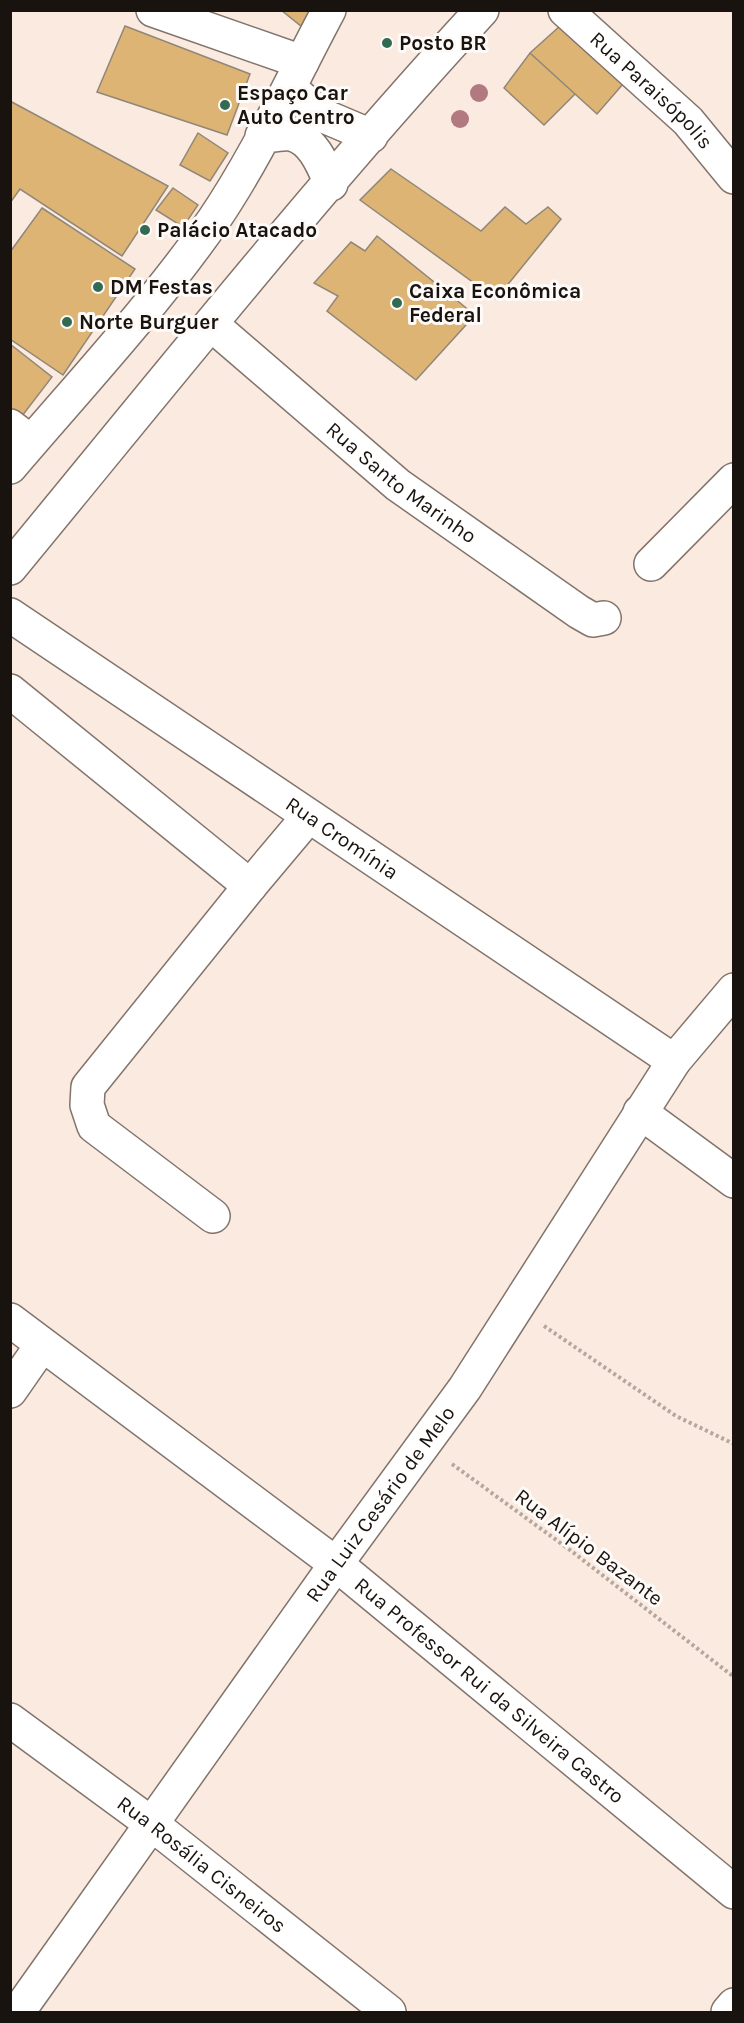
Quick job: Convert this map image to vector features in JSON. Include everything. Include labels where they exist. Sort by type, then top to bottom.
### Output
[{"type":"street","points":[[153,10],[296,75],[319,114],[371,136]]},
{"type":"street","points":[[10,467],[21,434],[132,326],[213,220],[296,75],[329,10]]},
{"type":"street","points":[[10,568],[211,324],[482,10]]},
{"type":"street","name":"Rua Paraisópolis","points":[[565,10],[688,121],[734,177]]},
{"type":"street","points":[[262,136],[291,134],[308,144],[321,159],[331,184]]},
{"type":"street","name":"Rua Santo Marinho","points":[[211,324],[398,485],[579,612],[593,620],[604,618]]},
{"type":"street","points":[[651,564],[734,480]]},
{"type":"street","name":"Rua Cromínia","points":[[10,615],[308,817],[674,1060]]},
{"type":"street","points":[[10,691],[250,886]]},
{"type":"street","points":[[213,1216],[94,1126],[87,1105],[88,1087],[308,817]]},
{"type":"street","name":"Rua Luiz Cesário de Melo","points":[[18,2013],[336,1564],[465,1388],[674,1060],[734,990]]},
{"type":"street","points":[[640,1112],[734,1180]]},
{"type":"street","name":"Rua Professor Rui da Silveira Castro","points":[[10,1320],[336,1564],[734,1892]]},
{"type":"street","points":[[10,1391],[42,1345]]},
{"type":"street","name":"Rua Rosália Cisneiros","points":[[10,1720],[153,1825],[389,2013]]},
{"type":"street","points":[[728,2013],[734,2005]]},
{"type":"path","points":[[516,1306],[676,1416],[734,1444]]},
{"type":"path","name":"Rua Alípio Bazante","points":[[423,1443],[570,1550],[734,1677]]},
{"type":"building","points":[[281,10],[310,10],[301,26]]},
{"type":"building","points":[[125,26],[250,74],[227,135],[97,92]]},
{"type":"building","points":[[560,26],[623,84],[597,114],[530,53]]},
{"type":"building","points":[[530,53],[575,94],[544,125],[504,88]]},
{"type":"building","points":[[10,101],[168,186],[122,256],[20,189],[10,203]]},
{"type":"building","points":[[198,133],[228,153],[210,181],[180,165]]},
{"type":"building","points":[[391,169],[481,231],[505,207],[526,224],[548,207],[561,219],[496,299],[360,200]]},
{"type":"building","points":[[173,188],[198,205],[183,227],[156,210]]},
{"type":"building","points":[[42,208],[135,269],[63,375],[10,339],[10,252]]},
{"type":"building","name":"Caixa Econômica Federal","points":[[377,236],[475,315],[416,380],[327,311],[338,296],[314,283],[351,242],[365,251]]},
{"type":"building","points":[[10,344],[52,377],[22,416],[10,408]]},
{"type":"place","name":"Posto BR","points":[[387,43]]},
{"type":"place","name":"Espaço Car Auto Centro","points":[[225,105]]},
{"type":"place","name":"Palácio Atacado","points":[[145,230]]},
{"type":"place","name":"DM Festas","points":[[98,287]]},
{"type":"place","name":"Caixa Econômica Federal","points":[[397,303]]},
{"type":"place","name":"Norte Burguer","points":[[67,322]]}]
